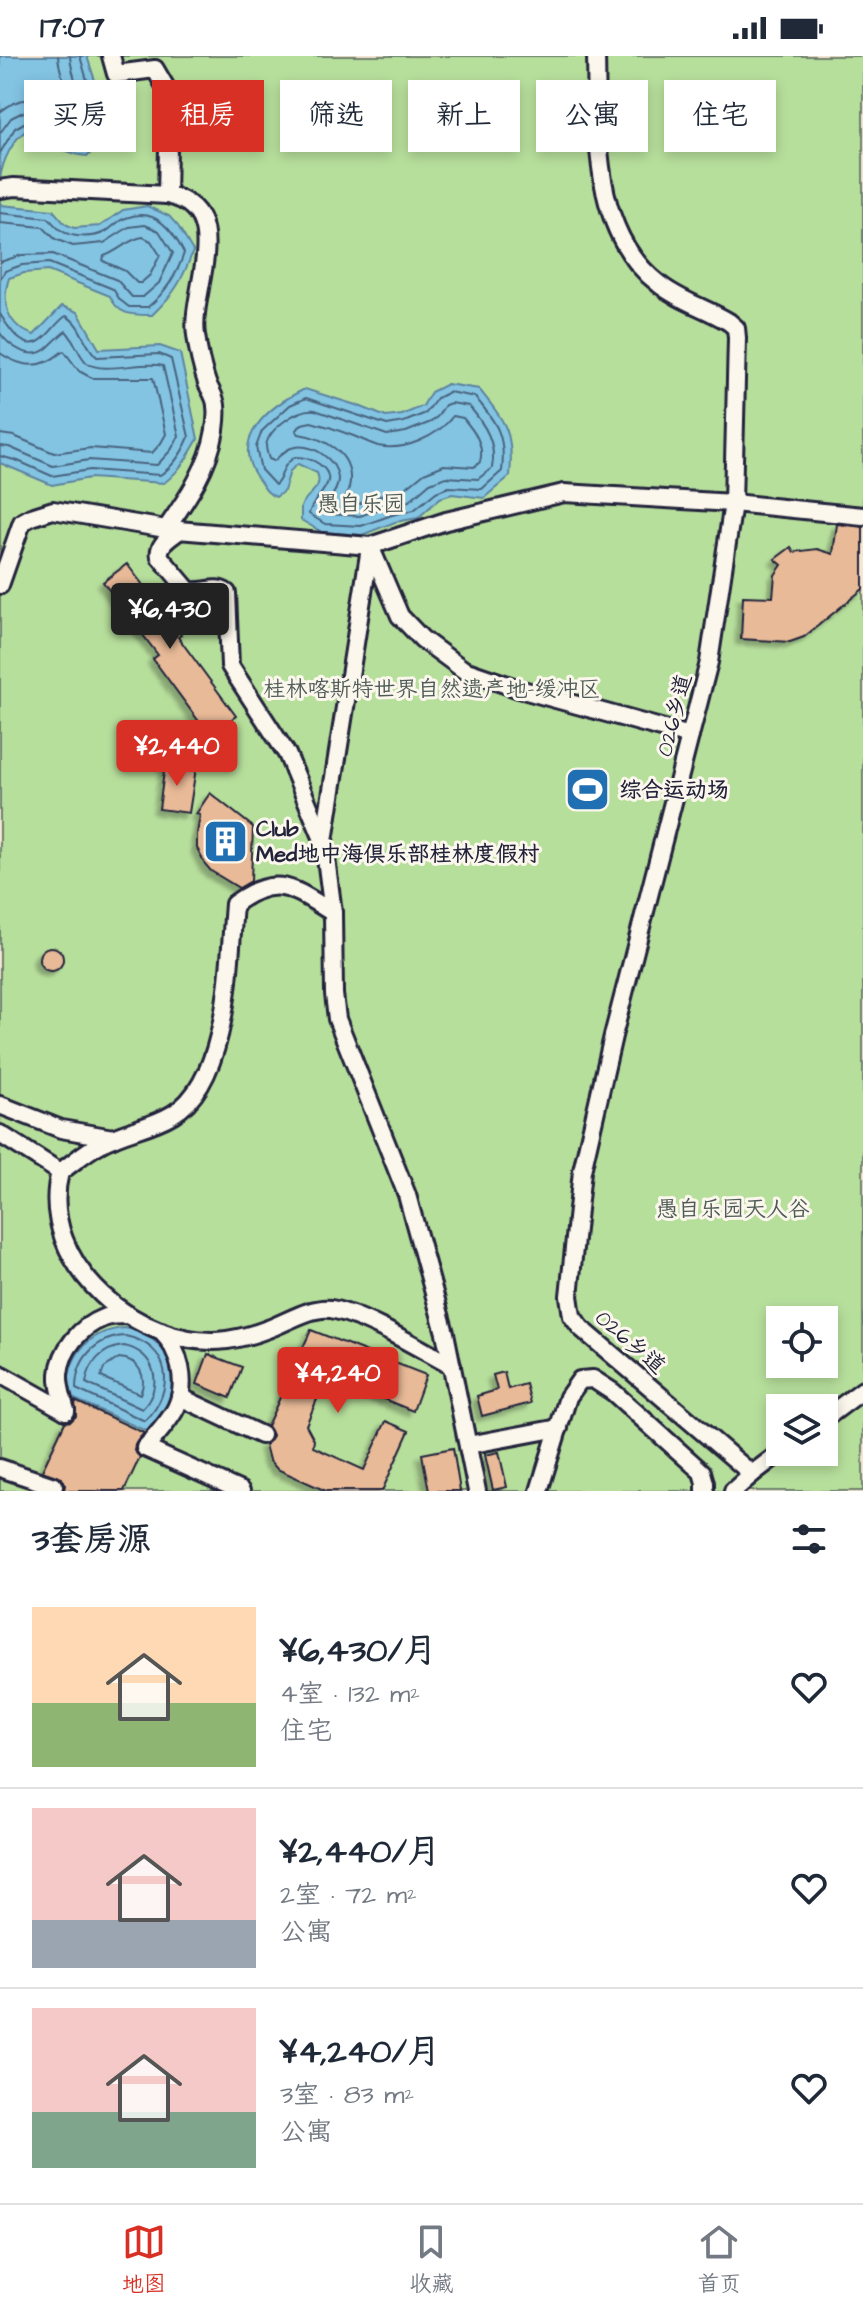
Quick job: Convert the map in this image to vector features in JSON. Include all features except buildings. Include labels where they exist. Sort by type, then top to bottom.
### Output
[{"type":"street","points":[[111,56],[116,74],[157,62],[180,112],[168,148],[167,195]]},
{"type":"street","name":"026乡道","points":[[596,56],[602,177],[616,227],[636,261],[659,285],[729,322],[737,333],[733,503],[709,662],[613,1036],[582,1171],[569,1306],[581,1328],[752,1474]]},
{"type":"street","points":[[0,189],[14,187],[167,195],[184,201],[192,208],[205,233],[207,250],[195,312],[195,333],[206,379],[217,404],[215,432],[204,467],[173,529],[162,544],[160,557],[190,591],[218,589],[227,593],[230,666],[287,754],[324,842],[333,913],[337,1019],[407,1195],[452,1366],[477,1491]]},
{"type":"street","points":[[0,585],[22,522],[53,510],[173,529],[370,546],[446,521],[564,493],[733,503],[863,516]]},
{"type":"street","points":[[370,546],[400,616],[422,639],[464,670],[505,685],[690,736]]},
{"type":"street","points":[[324,842],[370,546]]},
{"type":"street","points":[[333,913],[300,893],[273,886],[258,889],[234,904],[225,1012],[201,1084],[194,1097],[174,1113],[149,1126],[99,1144],[60,1172],[56,1198],[67,1246],[76,1265],[101,1295],[128,1315],[187,1340],[226,1340],[266,1330],[321,1309],[332,1309],[452,1366]]},
{"type":"street","points":[[0,1105],[61,1129],[113,1138]]},
{"type":"street","points":[[0,1134],[60,1172]]},
{"type":"street","points":[[0,1374],[66,1411],[59,1373],[67,1348],[81,1331],[95,1322],[105,1317],[128,1315]]},
{"type":"street","points":[[160,1330],[168,1338],[178,1360],[182,1382],[176,1408],[145,1448],[241,1491]]},
{"type":"street","points":[[539,1491],[568,1397],[580,1380],[593,1379],[613,1392],[702,1472],[705,1491]]},
{"type":"street","points":[[838,1409],[863,1390]]},
{"type":"street","points":[[180,1397],[261,1435]]},
{"type":"street","points":[[468,1445],[559,1428]]},
{"type":"street","points":[[731,1456],[737,1474],[733,1491]]},
{"type":"street","points":[[733,1491],[766,1463]]},
{"type":"street","points":[[0,1468],[54,1486]]},
{"type":"green space","name":"愚自乐园","points":[[0,56],[863,56],[863,1491],[0,1491]]},
{"type":"water","points":[[0,56],[87,56],[94,80],[24,80],[24,132],[9,151],[0,179]]},
{"type":"water","points":[[70,152],[91,152],[88,156]]},
{"type":"water","points":[[0,179],[1,205],[53,210],[65,224],[74,228],[100,226],[123,210],[147,206],[169,216],[193,251],[177,286],[152,315],[122,311],[110,296],[48,271],[9,278],[7,287],[6,305],[12,320],[34,335],[62,306],[78,312],[99,349],[160,346],[180,353],[198,439],[188,457],[164,483],[90,478],[52,485],[0,463]]},
{"type":"water","points":[[447,384],[479,389],[502,420],[509,438],[510,476],[484,498],[452,494],[440,498],[418,518],[395,522],[362,535],[322,532],[301,520],[301,507],[318,483],[317,473],[298,464],[290,471],[284,491],[276,497],[266,490],[250,464],[248,450],[258,425],[279,404],[305,389],[386,417],[402,415],[423,406],[431,392]]},
{"type":"water","points":[[125,1328],[137,1331],[158,1344],[171,1363],[174,1375],[171,1400],[148,1432],[68,1396],[71,1370],[81,1349],[99,1335]]},
{"type":"place","name":"综合运动场","points":[[588,789]]},
{"type":"place","name":"Club Med地中海俱乐部桂林度假村","points":[[225,841]]},
{"type":"park label","name":"桂林喀斯特世界自然遗产地-缓冲区","points":[[432,688]]},
{"type":"park label","name":"愚自乐园天人谷","points":[[733,1208]]}]
